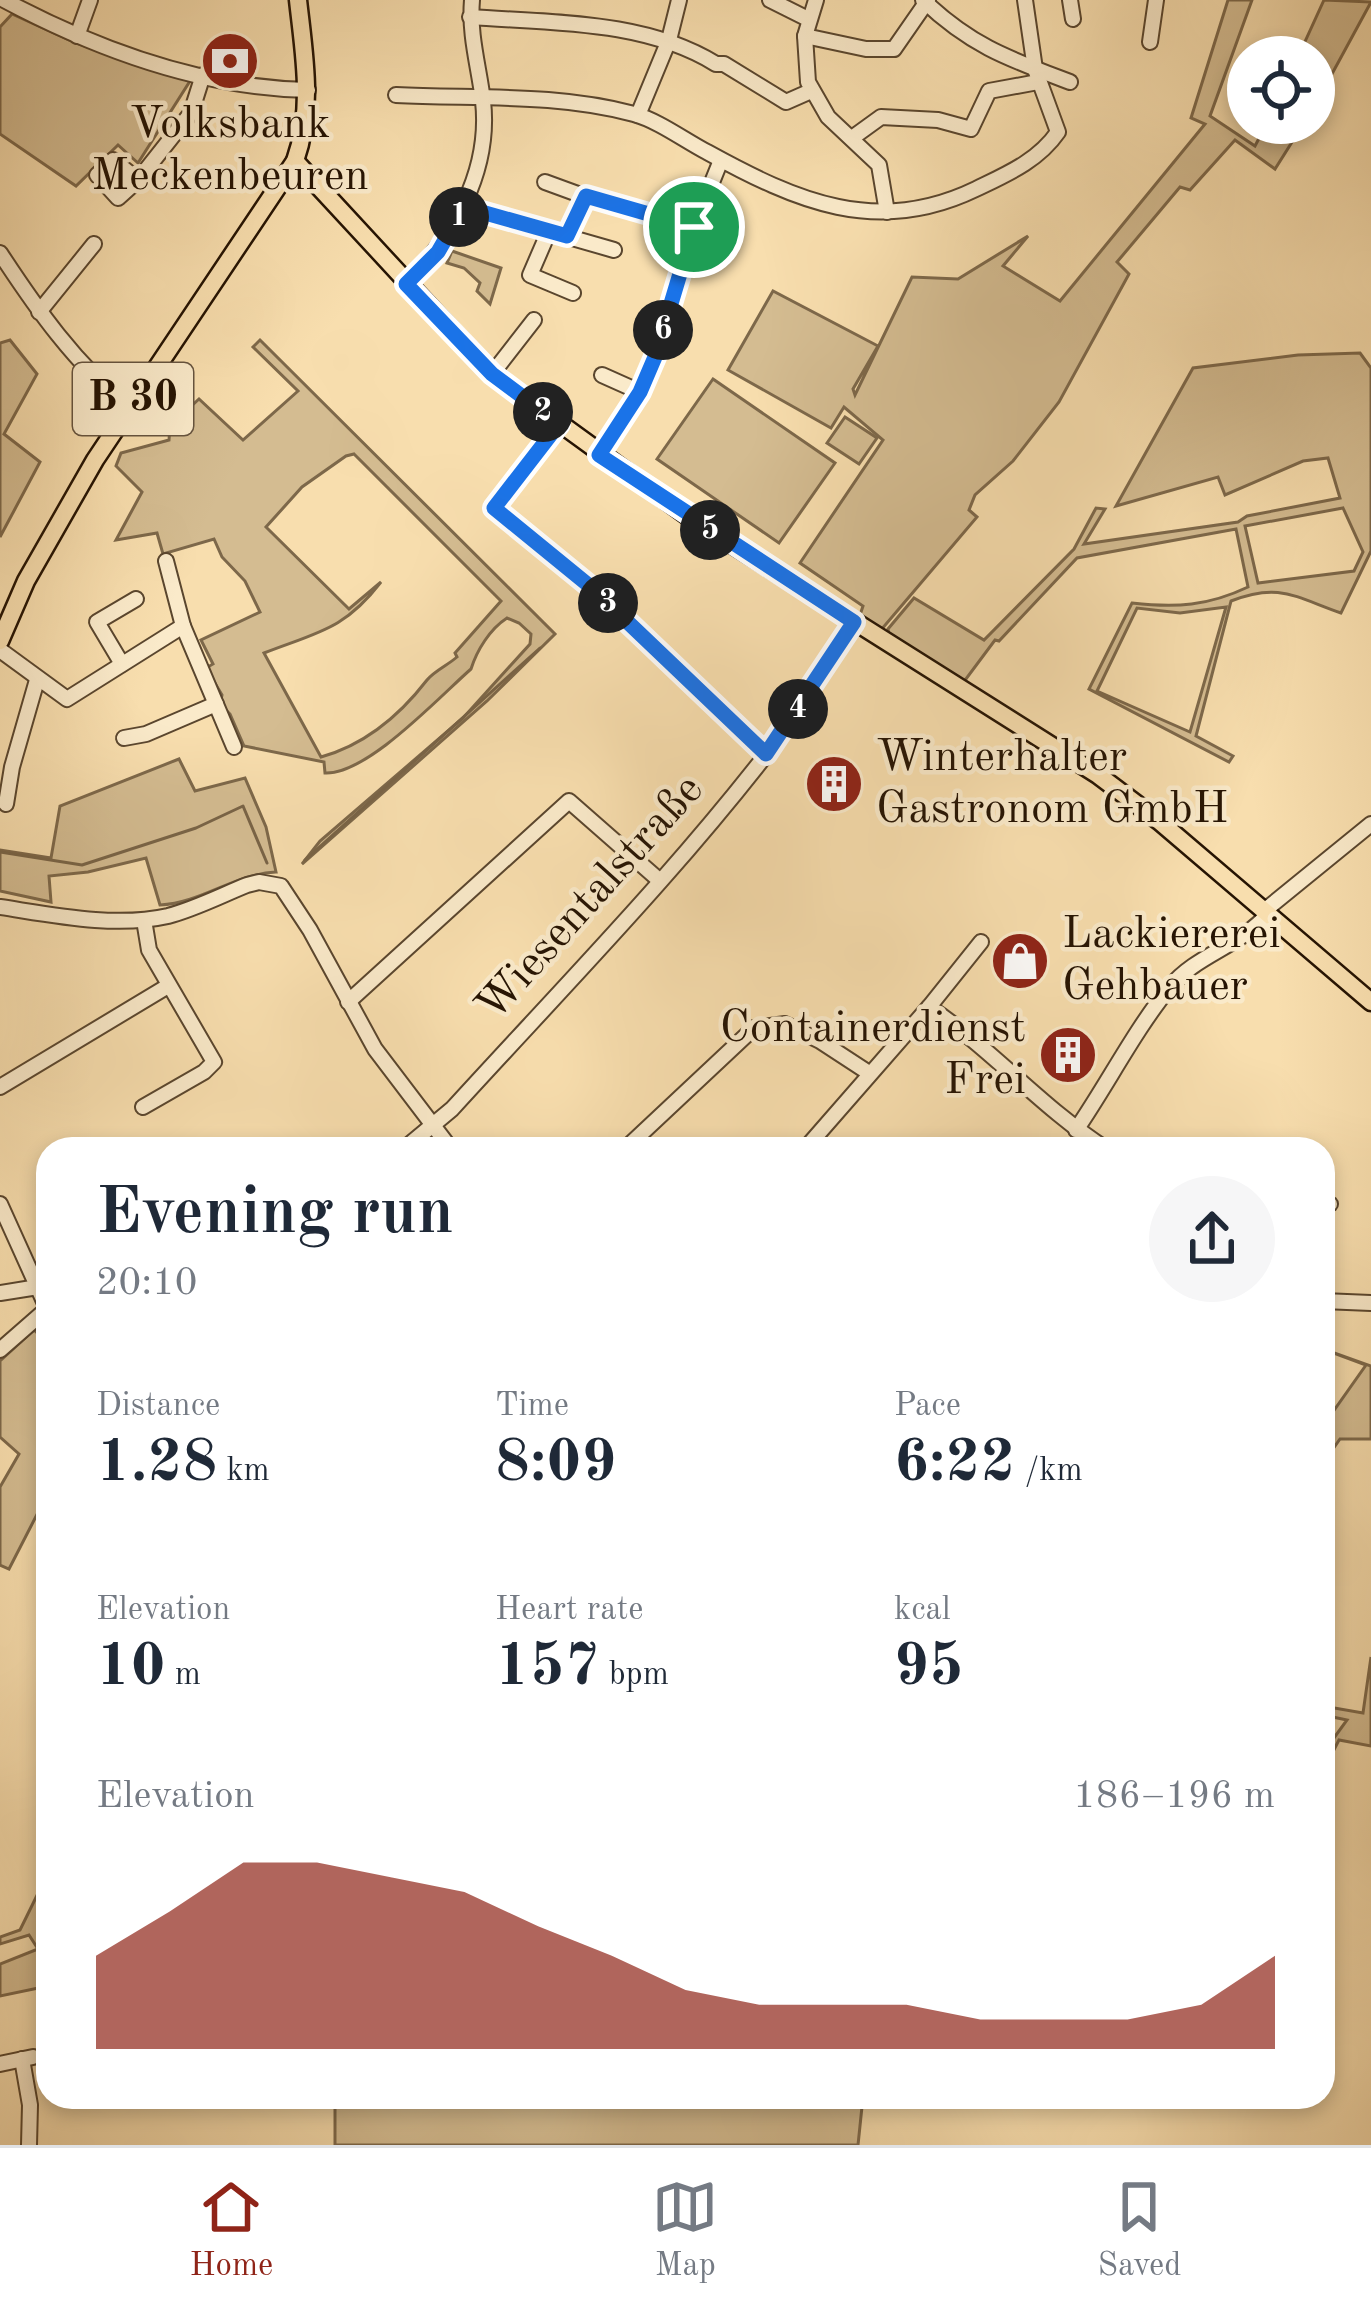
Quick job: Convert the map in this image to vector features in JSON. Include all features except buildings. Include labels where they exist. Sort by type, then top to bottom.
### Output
[{"type":"main road","name":"B 30","points":[[0,645],[44,547],[128,406],[295,161],[305,133],[308,90],[298,0]]},
{"type":"main road","points":[[295,161],[492,374],[599,455],[1098,775],[1371,1002]]},
{"type":"street","points":[[4,0],[138,59],[203,75],[308,90]]},
{"type":"street","points":[[77,36],[90,0]]},
{"type":"street","points":[[406,284],[438,252],[464,207],[484,130],[472,0]]},
{"type":"street","points":[[638,115],[669,40],[679,0]]},
{"type":"street","points":[[770,0],[808,20]]},
{"type":"street","points":[[817,0],[805,36],[811,91],[828,117],[879,165],[887,212]]},
{"type":"street","points":[[396,95],[572,102],[638,115],[764,183],[829,208],[887,212],[921,208],[961,196],[1039,154],[1058,132],[1037,75],[1025,0]]},
{"type":"street","points":[[1070,0],[1073,19]]},
{"type":"street","points":[[1150,42],[1156,0]]},
{"type":"street","points":[[805,36],[866,49],[894,49],[925,1],[950,27],[982,48],[1037,75],[1070,82]]},
{"type":"street","points":[[470,17],[559,23],[669,40],[724,64],[786,102],[811,91]]},
{"type":"street","points":[[138,180],[191,113],[203,75]]},
{"type":"street","points":[[852,138],[881,117],[938,120],[971,129],[989,91],[1037,75]]},
{"type":"street","points":[[599,455],[640,392],[655,357],[694,227],[722,160]]},
{"type":"street","points":[[545,182],[694,227]]},
{"type":"street","points":[[567,236],[586,196]]},
{"type":"street","points":[[464,207],[614,250]]},
{"type":"street","points":[[549,231],[530,275],[573,293]]},
{"type":"street","points":[[39,312],[94,244]]},
{"type":"street","points":[[0,253],[39,312],[128,406]]},
{"type":"street","points":[[492,374],[534,320]]},
{"type":"street","points":[[602,375],[640,392]]},
{"type":"street","points":[[559,424],[494,508],[592,588],[766,754]]},
{"type":"street","points":[[166,561],[183,626],[234,748]]},
{"type":"street","points":[[122,664],[97,622],[136,599]]},
{"type":"street","name":"Wiesentalstraße","points":[[418,1137],[659,880],[766,754],[854,622]]},
{"type":"street","points":[[0,645],[37,680],[67,699],[183,626]]},
{"type":"street","points":[[6,804],[37,680]]},
{"type":"street","points":[[124,738],[146,734],[216,704]]},
{"type":"street","points":[[348,1002],[569,801],[659,880]]},
{"type":"street","points":[[1076,1130],[1171,986],[1201,960],[1244,936],[1371,824]]},
{"type":"street","points":[[0,908],[144,920],[172,915],[247,885],[275,884],[286,891],[375,1049],[441,1137]]},
{"type":"street","points":[[143,1107],[214,1062],[149,950],[144,920]]},
{"type":"street","points":[[816,1137],[981,942]]},
{"type":"street","points":[[4,1078],[169,986]]},
{"type":"street","points":[[929,1007],[1087,1137]]},
{"type":"street","points":[[638,1137],[754,1028],[785,1024],[869,1073]]},
{"type":"street","points":[[0,1204],[36,1283]]},
{"type":"street","points":[[0,1293],[36,1287]]},
{"type":"street","points":[[1335,1301],[1371,1303]]},
{"type":"street","points":[[0,1350],[36,1318]]},
{"type":"street","points":[[0,2064],[28,2058],[29,2145]]},
{"type":"shaded area","points":[[1228,0],[1252,0],[1239,36],[1227,36],[1227,69],[1210,116],[1227,127],[1227,144],[1231,144],[1190,190],[1180,187],[1117,262],[1129,274],[1059,402],[1013,461],[975,495],[969,510],[977,517],[881,630],[860,615],[863,606],[800,563],[883,440],[844,407],[831,428],[728,370],[773,291],[878,346],[853,389],[855,395],[912,277],[958,279],[1028,236],[1003,266],[1060,301],[1205,124],[1191,118]]},
{"type":"shaded area","points":[[1324,0],[1371,2],[1335,68],[1335,36],[1308,36]]},
{"type":"shaded area","points":[[12,14],[76,43],[190,81],[138,163],[118,145],[76,186],[0,134],[0,27]]},
{"type":"shaded area","points":[[1241,144],[1291,144],[1275,169]]},
{"type":"shaded area","points":[[452,251],[501,268],[490,304],[477,291],[480,283],[464,268],[447,263]]},
{"type":"shaded area","points":[[10,340],[37,374],[4,434],[40,462],[0,537],[0,343]]},
{"type":"shaded area","points":[[260,340],[555,634],[487,701],[302,864],[320,841],[463,718],[530,644],[531,634],[507,618],[485,640],[471,669],[422,715],[361,762],[342,770],[325,773],[324,762],[244,746],[230,714],[220,704],[222,695],[206,668],[213,664],[201,640],[260,612],[245,581],[222,557],[214,539],[163,554],[157,533],[116,540],[142,492],[116,466],[121,453],[169,440],[170,426],[199,399],[243,440],[298,391],[253,347]],"holes":[[[354,454],[501,601],[455,653],[457,657],[430,677],[393,717],[352,745],[321,757],[264,653],[342,620],[381,582],[349,609],[266,527],[302,487]]]},
{"type":"shaded area","points":[[1360,353],[1371,368],[1371,551],[1341,613],[1275,592],[1231,601],[1196,736],[1233,756],[1229,762],[1089,689],[1132,603],[1192,604],[1248,587],[1236,529],[1077,558],[995,640],[963,683],[889,634],[888,629],[914,598],[984,640],[1074,549],[1096,508],[1105,509],[1084,544],[1238,522],[1247,516],[1340,498],[1328,458],[1303,461],[1225,495],[1218,477],[1116,506],[1193,368]],"holes":[[[1343,508],[1363,552],[1354,571],[1258,583],[1245,526]],[[1226,607],[1190,732],[1097,691],[1137,608],[1180,613]]]},
{"type":"shaded area","points":[[713,379],[835,463],[779,543],[657,459]]},
{"type":"shaded area","points":[[845,417],[877,438],[859,464],[827,443]]},
{"type":"shaded area","points":[[179,759],[195,791],[245,778],[266,827],[276,872],[160,905],[146,858],[49,876],[51,902],[0,891],[0,850],[51,858],[60,806]]},
{"type":"shaded area","points":[[36,1332],[36,1516],[9,1569],[0,1565],[0,1487],[19,1454],[0,1437],[0,1361]]},
{"type":"shaded area","points":[[1335,1353],[1371,1366],[1371,1439],[1340,1439],[1335,1446],[1335,1409],[1366,1365]]},
{"type":"shaded area","points":[[1371,1657],[1371,1746],[1339,1740],[1335,1748],[1335,1736],[1347,1720],[1335,1718],[1335,1708],[1363,1713]]},
{"type":"shaded area","points":[[36,1897],[36,1946],[29,1935],[0,1944],[0,1937],[20,1930]]},
{"type":"shaded area","points":[[36,1950],[36,1988],[0,1996],[0,1964]]},
{"type":"shaded area","points":[[335,2109],[862,2109],[858,2145],[335,2145]]},
{"type":"waterway","points":[[305,860],[540,648]]},
{"type":"waterway","points":[[0,852],[82,865],[196,828],[243,806],[267,863]]},
{"type":"place","name":"Volksbank Meckenbeuren","points":[[230,61]]},
{"type":"place","name":"Winterhalter Gastronom GmbH","points":[[834,784]]},
{"type":"place","name":"Lackiererei Gehbauer","points":[[1020,961]]},
{"type":"place","name":"Containerdienst Frei","points":[[1068,1055]]},
{"type":"route","points":[[586,196],[694,227],[655,357],[640,392],[599,455],[854,622],[766,754],[592,588],[494,508],[559,424],[492,374],[406,284],[438,252],[464,207],[567,236],[586,196]]}]
